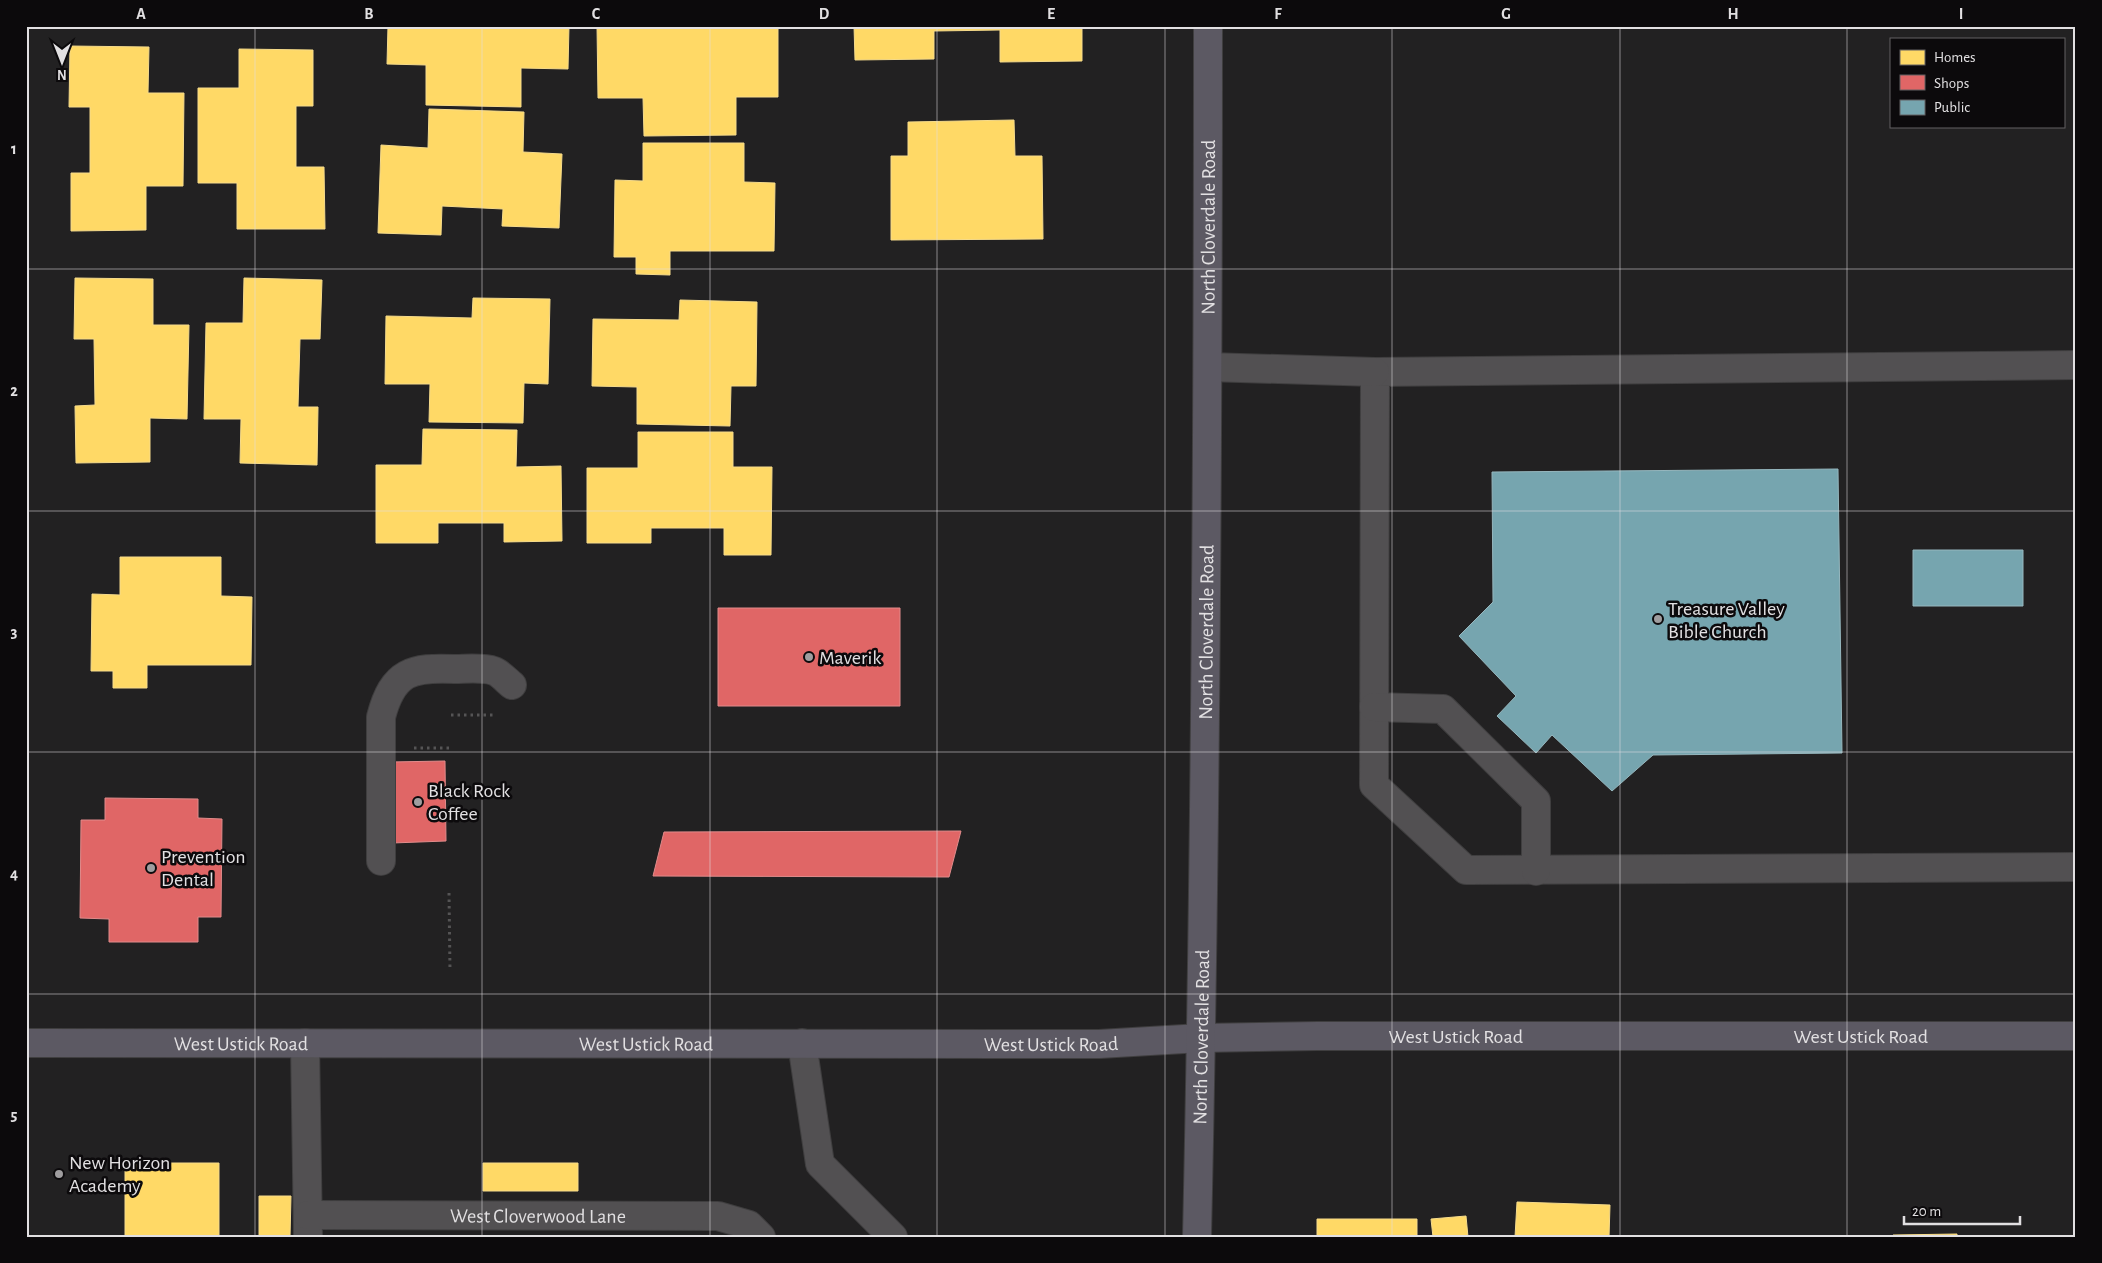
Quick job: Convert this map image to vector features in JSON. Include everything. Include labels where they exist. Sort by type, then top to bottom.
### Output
[{"type":"main road","name":"North Cloverdale Road","points":[[1196,1237],[1201,1038],[1208,367],[1208,26]]},
{"type":"main road","name":"West Ustick Road","points":[[26,1043],[1099,1044],[1201,1038],[2076,1036]]},
{"type":"street","points":[[1208,367],[1375,372],[2076,365]]},
{"type":"street","points":[[1375,372],[1374,785],[1466,870],[2076,868]]},
{"type":"street","points":[[381,861],[381,717],[385,701],[395,684],[410,672],[426,668],[494,670],[512,685]]},
{"type":"street","points":[[1374,707],[1443,709],[1536,801],[1536,871]]},
{"type":"street","points":[[304,1043],[308,1226]]},
{"type":"street","points":[[802,1043],[820,1164],[893,1237]]},
{"type":"street","name":"West Cloverwood Lane","points":[[308,1226],[718,1216],[749,1225],[761,1237]]},
{"type":"path","points":[[451,716],[504,716]]},
{"type":"path","points":[[412,748],[451,748]]},
{"type":"path","points":[[449,893],[450,971]]},
{"type":"building: Homes","points":[[388,26],[569,26],[568,69],[521,68],[521,107],[426,105],[426,65],[387,64]]},
{"type":"building: Homes","points":[[597,26],[778,26],[778,97],[736,97],[736,135],[644,136],[643,98],[598,98]]},
{"type":"building: Homes","points":[[854,26],[1082,26],[1082,61],[1000,62],[1000,30],[934,31],[934,59],[855,60]]},
{"type":"building: Homes","points":[[70,46],[149,47],[148,93],[184,93],[183,186],[146,186],[146,230],[71,231],[71,173],[90,173],[90,107],[69,107]]},
{"type":"building: Homes","points":[[239,49],[313,50],[313,106],[296,106],[296,167],[324,167],[325,229],[237,229],[237,183],[198,183],[198,88],[239,88]]},
{"type":"building: Homes","points":[[429,109],[524,112],[523,152],[562,154],[559,228],[502,226],[503,209],[442,206],[441,235],[378,233],[381,145],[428,148]]},
{"type":"building: Homes","points":[[1014,120],[1015,156],[1042,156],[1043,239],[891,240],[891,156],[908,156],[908,122]]},
{"type":"building: Homes","points":[[643,143],[744,143],[744,182],[775,183],[774,251],[670,251],[670,275],[636,274],[636,257],[614,257],[615,180],[643,181]]},
{"type":"building: Homes","points":[[75,278],[153,279],[153,325],[189,325],[187,419],[150,418],[150,462],[76,463],[75,406],[95,405],[94,339],[74,339]]},
{"type":"building: Homes","points":[[244,278],[322,280],[320,339],[300,339],[298,407],[318,407],[317,465],[240,463],[241,419],[204,419],[206,323],[243,323]]},
{"type":"building: Homes","points":[[473,298],[550,299],[548,384],[524,383],[523,423],[429,422],[430,384],[385,384],[386,316],[472,318]]},
{"type":"building: Homes","points":[[680,300],[757,302],[756,386],[731,386],[730,426],[637,424],[637,387],[592,386],[593,319],[679,320]]},
{"type":"building: Homes","points":[[423,429],[517,430],[516,467],[561,466],[562,541],[504,542],[504,523],[438,523],[438,543],[376,543],[376,465],[422,465]]},
{"type":"building: Homes","points":[[638,432],[733,432],[733,467],[772,467],[771,555],[724,555],[724,528],[651,528],[651,543],[587,543],[587,468],[638,468]]},
{"type":"building: Homes","points":[[120,557],[221,557],[221,596],[252,597],[251,665],[147,665],[147,688],[113,688],[113,671],[91,671],[92,594],[120,595]]},
{"type":"building: Homes","points":[[125,1163],[219,1163],[219,1237],[125,1237]]},
{"type":"building: Homes","points":[[483,1163],[578,1163],[578,1191],[483,1191]]},
{"type":"building: Homes","points":[[259,1196],[291,1196],[290,1237],[259,1237]]},
{"type":"building: Homes","points":[[1517,1202],[1610,1205],[1609,1237],[1515,1237]]},
{"type":"building: Homes","points":[[1466,1216],[1468,1237],[1433,1237],[1431,1219]]},
{"type":"building: Homes","points":[[1317,1219],[1417,1219],[1417,1237],[1317,1237]]},
{"type":"building: Homes","points":[[1957,1234],[1957,1237],[1893,1237],[1893,1235]]},
{"type":"building: Shops","name":"Maverik","points":[[718,608],[900,608],[900,706],[718,706]]},
{"type":"building: Shops","name":"Black Rock Coffee","points":[[445,761],[446,841],[392,843],[390,762]]},
{"type":"building: Shops","name":"Prevention Dental","points":[[105,798],[198,799],[198,818],[222,819],[221,917],[198,917],[198,942],[109,942],[109,919],[80,918],[81,820],[105,820]]},
{"type":"building: Shops","points":[[961,831],[949,877],[653,876],[664,832]]},
{"type":"building: Public","name":"Treasure Valley Bible Church","points":[[1838,469],[1842,753],[1653,755],[1612,791],[1552,735],[1536,753],[1497,716],[1516,696],[1459,636],[1493,602],[1492,472]]},
{"type":"building: Public","points":[[1913,550],[2023,550],[2023,606],[1913,606]]},
{"type":"place","name":"Treasure Valley Bible Church","points":[[1658,619]]},
{"type":"place","name":"Maverik","points":[[809,657]]},
{"type":"place","name":"Black Rock Coffee","points":[[418,802]]},
{"type":"place","name":"Prevention Dental","points":[[151,868]]},
{"type":"place","name":"New Horizon Academy","points":[[59,1174]]}]
